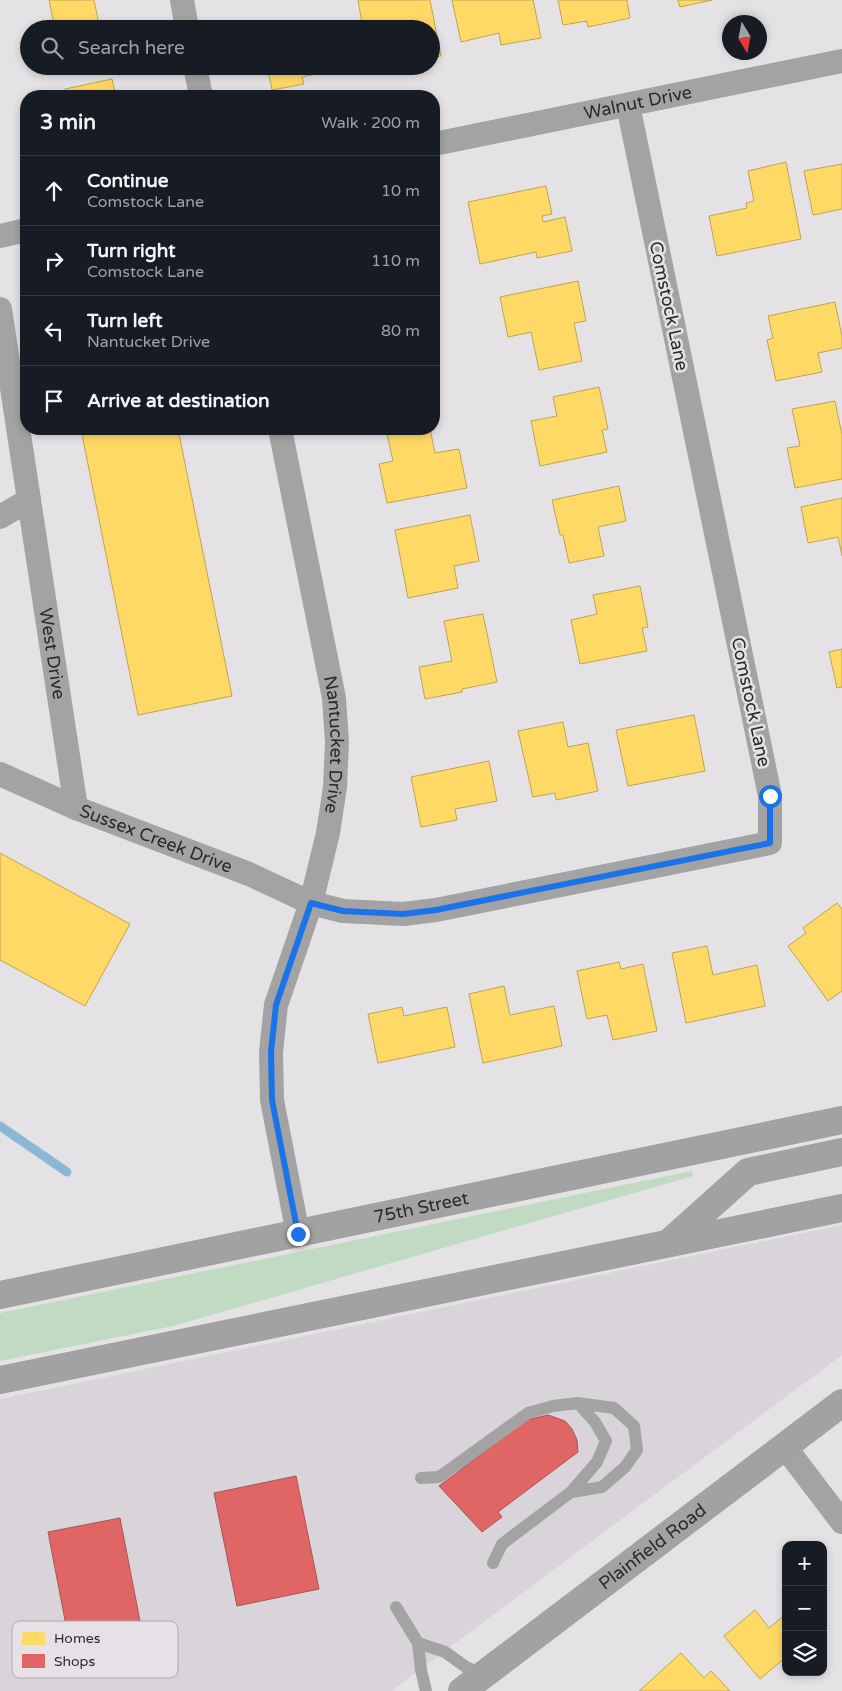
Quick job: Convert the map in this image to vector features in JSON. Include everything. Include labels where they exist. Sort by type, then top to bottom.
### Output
[{"type":"main road","name":"75th Street","points":[[0,1294],[298,1234],[842,1120]]},
{"type":"main road","points":[[670,1242],[748,1172],[842,1152]]},
{"type":"main road","points":[[0,1380],[842,1208]]},
{"type":"main road","name":"Plainfield Road","points":[[462,1691],[842,1403]]},
{"type":"street","points":[[182,0],[186,20]]},
{"type":"street","name":"Walnut Drive","points":[[440,143],[842,61]]},
{"type":"street","points":[[197,75],[200,90]]},
{"type":"street","name":"Comstock Lane","points":[[311,903],[343,911],[403,914],[436,910],[770,843],[770,796],[628,105]]},
{"type":"street","points":[[0,236],[20,231]]},
{"type":"street","name":"West Drive","points":[[0,309],[76,808]]},
{"type":"street","name":"Nantucket Drive","points":[[281,435],[334,698],[337,742],[336,787],[330,824],[311,903],[276,1005],[271,1052],[272,1100],[298,1234]]},
{"type":"street","points":[[0,517],[29,500]]},
{"type":"street","name":"Sussex Creek Drive","points":[[0,774],[76,808],[249,874],[311,903]]},
{"type":"street","points":[[785,1447],[842,1522]]},
{"type":"lane","points":[[493,1564],[502,1544],[571,1492],[597,1462],[606,1441],[595,1422],[578,1403]]},
{"type":"lane","points":[[421,1478],[439,1477],[528,1413],[553,1406],[578,1403],[614,1408],[634,1426],[637,1450],[625,1467],[602,1486],[571,1492]]},
{"type":"lane","points":[[396,1607],[418,1644],[426,1691]]},
{"type":"lane","points":[[418,1644],[445,1652],[466,1667],[484,1675]]},
{"type":"shaded area","points":[[842,1225],[842,1355],[391,1691],[0,1691],[0,1399]]},
{"type":"green space","points":[[692,1171],[693,1176],[173,1326],[0,1361],[0,1313]]},
{"type":"building: Homes","points":[[49,0],[94,0],[98,20],[53,20]]},
{"type":"building: Homes","points":[[358,0],[430,0],[434,20],[361,20]]},
{"type":"building: Homes","points":[[452,0],[533,0],[541,38],[501,45],[499,33],[461,42]]},
{"type":"building: Homes","points":[[558,0],[627,0],[630,18],[588,27],[587,21],[563,25]]},
{"type":"building: Homes","points":[[678,0],[712,0],[680,7]]},
{"type":"building: Homes","points":[[269,75],[311,75],[302,77],[304,84],[272,90]]},
{"type":"building: Homes","points":[[112,79],[115,90],[65,90]]},
{"type":"building: Homes","points":[[786,162],[801,239],[717,256],[709,216],[747,208],[746,203],[754,201],[748,171]]},
{"type":"building: Homes","points":[[842,164],[842,209],[813,215],[804,171]]},
{"type":"building: Homes","points":[[546,186],[552,214],[542,216],[543,222],[565,217],[572,251],[537,258],[536,252],[480,264],[468,202]]},
{"type":"building: Homes","points":[[578,281],[586,321],[574,323],[582,361],[539,370],[531,332],[508,337],[500,297]]},
{"type":"building: Homes","points":[[835,302],[842,336],[842,348],[818,353],[822,372],[776,381],[767,340],[773,338],[768,316]]},
{"type":"building: Homes","points":[[599,387],[608,429],[602,430],[607,452],[540,466],[531,421],[557,416],[553,397]]},
{"type":"building: Homes","points":[[835,401],[842,435],[842,479],[795,488],[787,448],[800,446],[792,409]]},
{"type":"building: Homes","points":[[82,435],[179,435],[232,696],[138,715]]},
{"type":"building: Homes","points":[[387,435],[431,435],[435,453],[459,449],[467,488],[387,503],[379,464],[393,461]]},
{"type":"building: Homes","points":[[619,486],[626,521],[598,527],[604,556],[569,563],[563,535],[560,535],[552,500]]},
{"type":"building: Homes","points":[[842,498],[842,556],[838,537],[808,543],[801,507]]},
{"type":"building: Homes","points":[[470,515],[479,561],[454,566],[458,588],[408,598],[395,530]]},
{"type":"building: Homes","points":[[640,586],[648,627],[642,628],[647,651],[580,664],[571,620],[597,614],[593,595]]},
{"type":"building: Homes","points":[[483,614],[497,682],[462,689],[462,692],[425,699],[419,667],[452,661],[444,621]]},
{"type":"building: Homes","points":[[842,649],[842,687],[837,688],[829,652]]},
{"type":"building: Homes","points":[[694,715],[705,771],[628,786],[616,730]]},
{"type":"building: Homes","points":[[563,722],[568,747],[588,743],[598,791],[556,800],[555,793],[533,797],[518,731]]},
{"type":"building: Homes","points":[[489,761],[497,801],[455,809],[457,820],[421,827],[411,777]]},
{"type":"building: Homes","points":[[0,853],[130,924],[85,1006],[0,960]]},
{"type":"building: Homes","points":[[837,903],[842,909],[842,991],[828,1001],[788,946],[806,933],[803,928]]},
{"type":"building: Homes","points":[[707,946],[713,975],[757,965],[765,1006],[686,1023],[672,953]]},
{"type":"building: Homes","points":[[619,962],[621,969],[643,964],[657,1031],[613,1040],[607,1015],[587,1019],[577,971]]},
{"type":"building: Homes","points":[[504,986],[510,1015],[554,1006],[562,1046],[483,1063],[469,994]]},
{"type":"building: Homes","points":[[402,1007],[404,1016],[447,1007],[455,1047],[378,1063],[368,1014]]},
{"type":"building: Homes","points":[[755,1610],[769,1628],[782,1617],[782,1660],[760,1679],[724,1636]]},
{"type":"building: Homes","points":[[681,1653],[704,1678],[711,1671],[730,1691],[639,1691]]},
{"type":"building: Shops","points":[[548,1415],[565,1421],[572,1429],[577,1440],[578,1452],[498,1512],[502,1517],[482,1532],[439,1486],[526,1420]]},
{"type":"building: Shops","points":[[296,1476],[319,1589],[237,1606],[214,1493]]},
{"type":"building: Shops","points":[[120,1518],[140,1621],[65,1621],[48,1532]]},
{"type":"waterway","points":[[0,1126],[67,1172]]},
{"type":"route","points":[[298,1234],[272,1100],[271,1052],[276,1005],[311,903],[343,911],[403,914],[436,910],[770,843],[770,796]]}]
